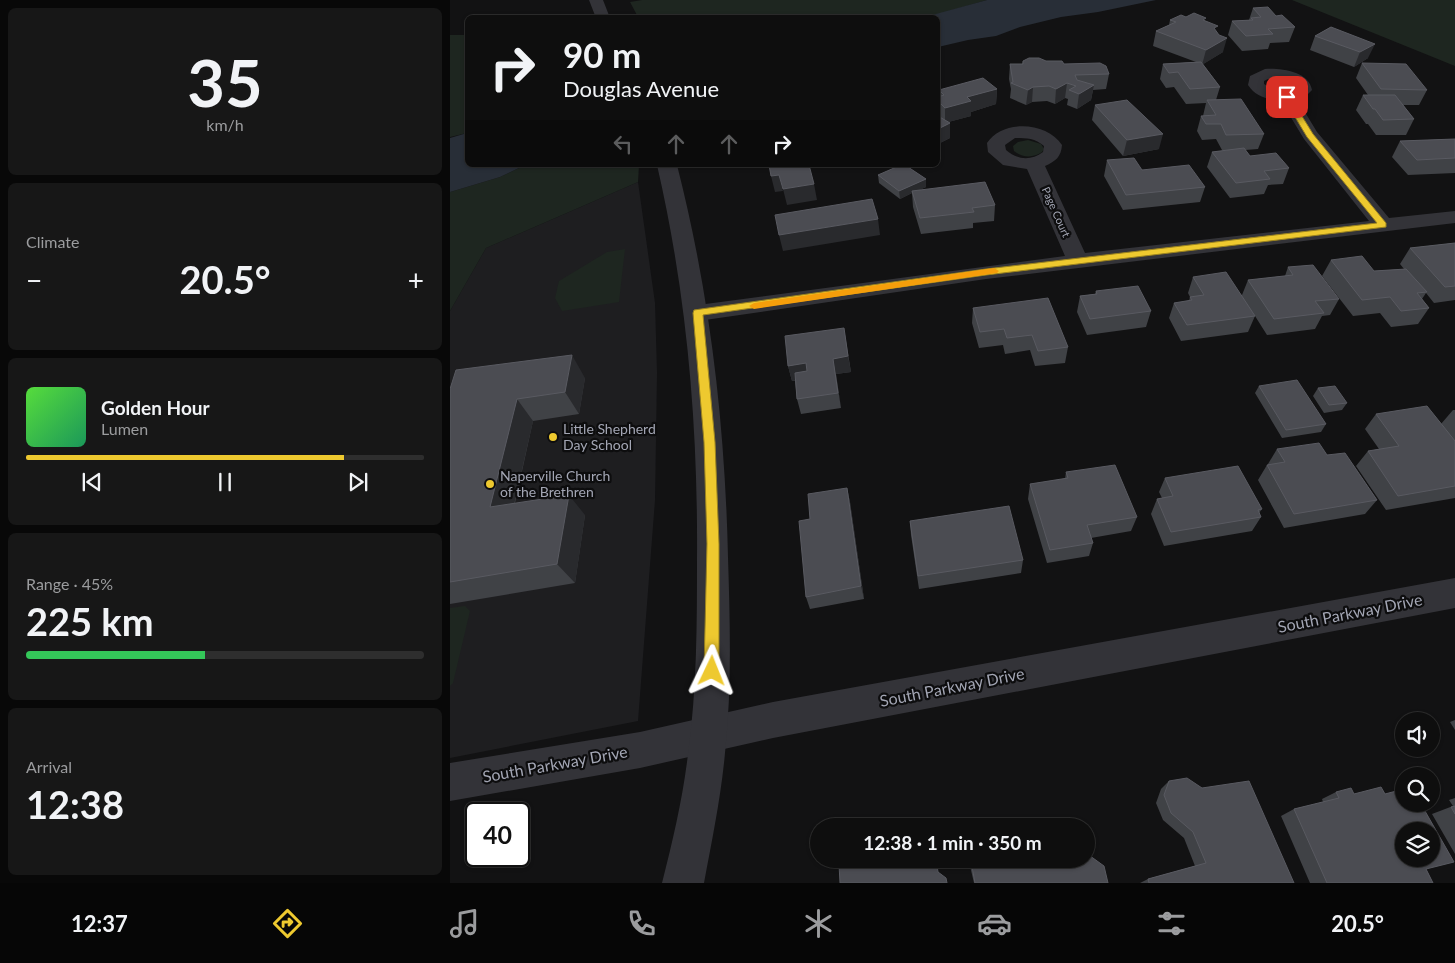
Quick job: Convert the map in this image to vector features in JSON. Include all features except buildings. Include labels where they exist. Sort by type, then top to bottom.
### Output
[{"type":"street","points":[[596,0],[602,15]]},
{"type":"street","points":[[1287,97],[1310,135],[1383,225]]},
{"type":"street","name":"Page Court","points":[[1034,163],[1078,261]]},
{"type":"street","points":[[667,167],[698,313],[710,442],[713,544],[713,643],[708,736],[702,784],[683,883]]},
{"type":"street","points":[[698,313],[1078,261],[1455,217]]},
{"type":"street","name":"South Parkway Drive","points":[[450,782],[640,750],[773,720],[1455,593]]},
{"type":"shaded area","points":[[642,0],[987,0],[935,15],[637,15],[630,2]]},
{"type":"shaded area","points":[[987,0],[1156,0],[1098,12],[1061,17],[1020,27],[996,36],[940,47],[940,15],[932,15]]},
{"type":"shaded area","points":[[1292,0],[1455,0],[1455,66]]},
{"type":"shaded area","points":[[450,35],[465,35],[465,133],[450,137]]},
{"type":"shaded area","points":[[1271,79],[1283,79],[1295,86],[1287,91],[1279,91],[1266,84]]},
{"type":"shaded area","points":[[465,134],[465,167],[521,167],[500,177],[450,192],[450,138]]},
{"type":"shaded area","points":[[1028,140],[1041,144],[1044,149],[1042,152],[1028,156],[1014,151],[1013,146],[1018,142]]},
{"type":"shaded area","points":[[521,167],[639,167],[638,182],[486,248],[450,311],[450,192],[500,177]]},
{"type":"shaded area","name":"Little Shepherd Day School","points":[[638,182],[655,303],[657,373],[655,500],[638,721],[450,758],[450,311],[486,248]]},
{"type":"shaded area","points":[[625,249],[619,302],[562,311],[555,298],[559,281],[607,252]]},
{"type":"shaded area","points":[[465,606],[470,611],[453,683],[450,686],[450,608]]},
{"type":"slow traffic","points":[[754,306],[994,271]]},
{"type":"place","name":"Little Shepherd Day School","points":[[553,437]]},
{"type":"place","name":"Naperville Church of the Brethren","points":[[490,484]]},
{"type":"route","points":[[712,671],[713,544],[710,442],[698,313],[986,272],[1383,225],[1310,135],[1287,97]]}]
